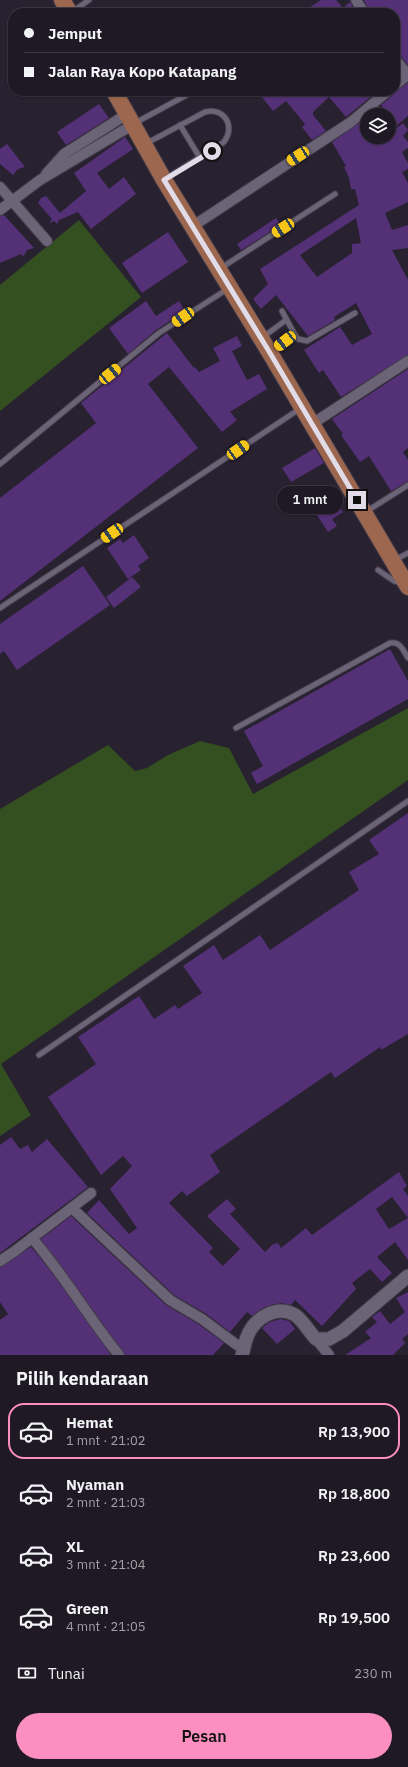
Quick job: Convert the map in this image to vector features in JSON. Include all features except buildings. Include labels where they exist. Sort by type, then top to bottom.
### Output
[{"type":"main road","points":[[117,96],[164,180],[270,353],[407,586]]},
{"type":"street","points":[[400,65],[408,75],[400,81]]},
{"type":"street","points":[[193,226],[351,122],[382,96]]},
{"type":"street","points":[[0,210],[40,180],[131,119]]},
{"type":"street","points":[[0,188],[47,241]]},
{"type":"street","points":[[312,424],[408,361]]},
{"type":"street","points":[[0,1261],[91,1193]]},
{"type":"street","points":[[72,1208],[170,1300],[214,1326],[237,1345],[243,1352]]},
{"type":"street","points":[[32,1238],[59,1270],[97,1328],[119,1355]]},
{"type":"street","points":[[316,1338],[329,1339],[343,1331],[408,1276]]},
{"type":"street","points":[[243,1352],[250,1332],[258,1321],[267,1315],[280,1310],[288,1311],[298,1317],[329,1355]]},
{"type":"lane","points":[[77,8],[89,0]]},
{"type":"lane","points":[[131,119],[183,96]]},
{"type":"lane","points":[[145,144],[205,112],[212,110],[218,111],[226,120],[230,128],[229,135],[224,142],[164,180]]},
{"type":"lane","points":[[180,125],[200,158]]},
{"type":"lane","points":[[218,269],[335,194]]},
{"type":"lane","points":[[0,464],[159,333],[230,288]]},
{"type":"lane","points":[[282,311],[298,339],[307,341],[355,313]]},
{"type":"lane","points":[[261,338],[286,320]]},
{"type":"lane","points":[[270,353],[295,335]]},
{"type":"lane","points":[[0,608],[302,408]]},
{"type":"lane","points":[[364,513],[408,485]]},
{"type":"lane","points":[[393,561],[408,553]]},
{"type":"lane","points":[[378,570],[394,581],[407,586]]},
{"type":"lane","points":[[236,728],[390,643],[395,642],[399,644],[408,658]]},
{"type":"lane","points":[[39,1055],[408,801]]},
{"type":"green space","points":[[79,220],[141,297],[0,411],[0,285]]},
{"type":"green space","points":[[408,708],[408,780],[1,1064],[31,1115],[0,1136],[0,809],[108,745],[135,771],[147,768],[168,755],[200,741],[229,748],[253,794]]},
{"type":"route","points":[[212,151],[164,180],[270,353],[357,500]]}]
